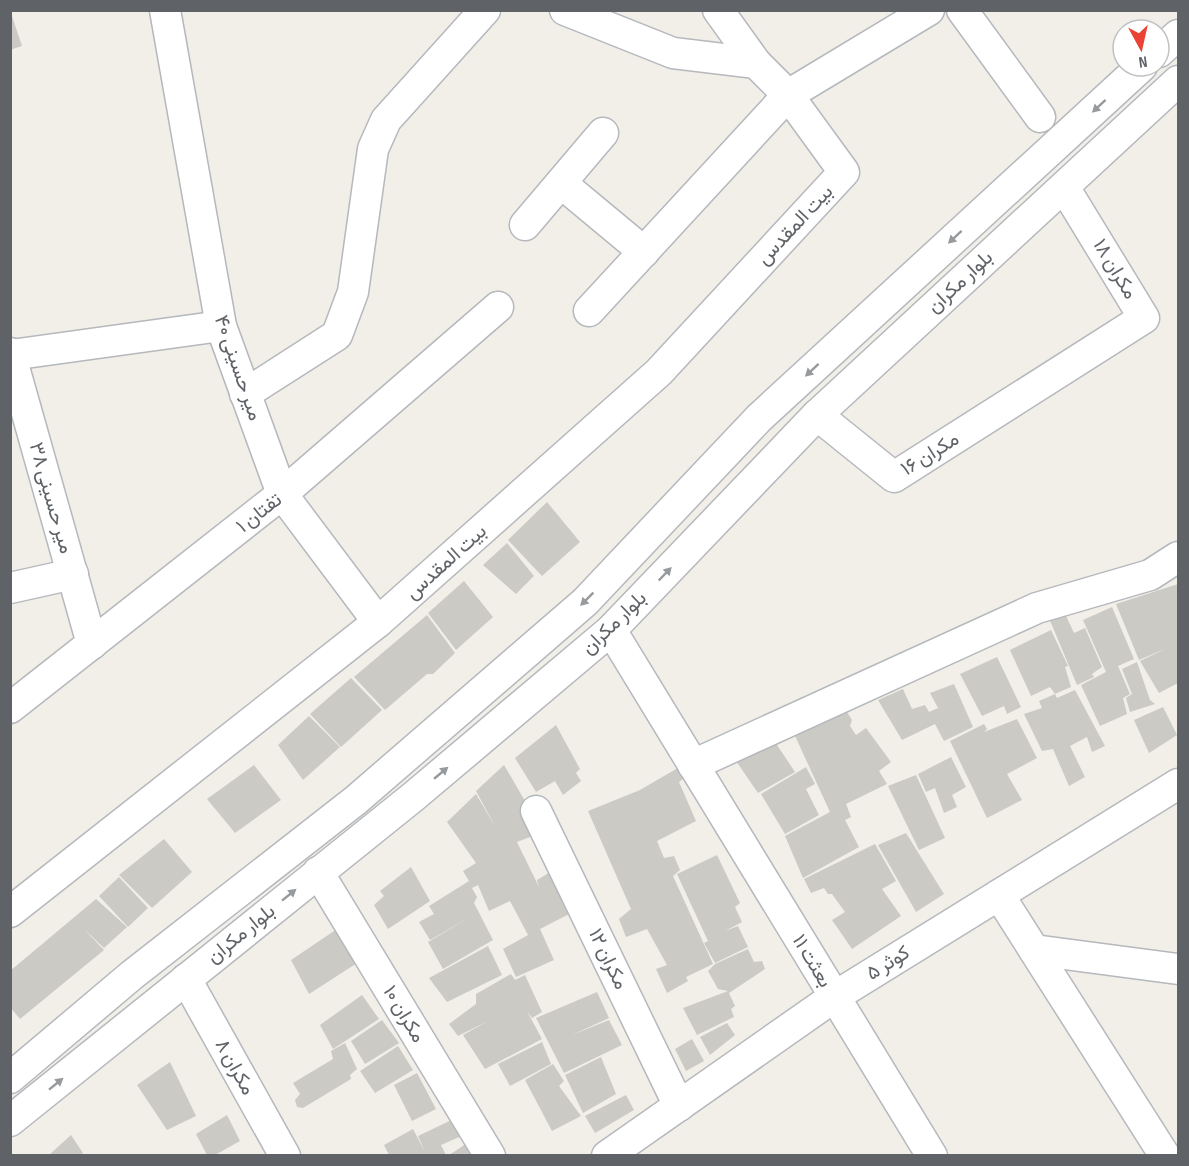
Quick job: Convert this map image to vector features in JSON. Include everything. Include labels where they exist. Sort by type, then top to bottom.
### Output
[{"type":"street","name":"میر حسینی ۴۰","points":[[165,10],[220,327],[282,494],[378,622]]},
{"type":"street","points":[[245,394],[337,335],[353,292],[374,149],[386,120],[485,10]]},
{"type":"street","points":[[565,10],[673,53],[756,63]]},
{"type":"street","points":[[718,10],[756,63],[788,95]]},
{"type":"street","points":[[589,311],[788,95],[928,10]]},
{"type":"street","points":[[962,10],[1040,117]]},
{"type":"street","name":"بلوار مکران","points":[[10,1078],[204,919],[356,800],[585,602],[759,418],[1129,78]]},
{"type":"street","name":"بلوار مکران","points":[[10,1121],[413,797],[610,630],[817,416],[1179,81]]},
{"type":"street","name":"بیت المقدس","points":[[10,912],[378,622],[659,372],[844,172],[788,95]]},
{"type":"street","points":[[525,225],[603,133]]},
{"type":"street","points":[[561,183],[644,252]]},
{"type":"street","name":"مکران ۱۸","points":[[1019,398],[1144,318],[1064,187]]},
{"type":"street","name":"تفتان ۱","points":[[10,708],[282,494],[498,307]]},
{"type":"street","points":[[11,354],[220,327]]},
{"type":"street","name":"میر حسینی ۳۸","points":[[11,354],[20,430],[73,574],[92,644]]},
{"type":"street","name":"مکران ۱۶","points":[[817,416],[894,477],[1019,398]]},
{"type":"street","points":[[693,765],[1037,608],[1150,575],[1179,557]]},
{"type":"street","points":[[10,588],[73,574]]},
{"type":"street","name":"بعثت ۱۱","points":[[610,630],[932,1155]]},
{"type":"street","name":"کوثر ۵","points":[[607,1155],[834,997],[1179,784]]},
{"type":"street","name":"مکران ۱۲","points":[[536,811],[680,1106]]},
{"type":"street","name":"مکران ۱۰","points":[[318,872],[490,1155]]},
{"type":"street","points":[[999,895],[1165,1155]]},
{"type":"street","points":[[204,919],[225,947]]},
{"type":"street","points":[[1034,950],[1179,969]]},
{"type":"street","name":"مکران ۸","points":[[186,979],[285,1155]]},
{"type":"building","points":[[10,10],[22,46],[10,50]]},
{"type":"building","points":[[547,502],[580,542],[542,576],[508,540]]},
{"type":"building","points":[[507,543],[534,576],[516,594],[483,565]]},
{"type":"building","points":[[464,581],[493,617],[456,650],[428,613]]},
{"type":"building","points":[[1178,584],[1178,683],[1159,693],[1140,661],[1167,648],[1139,660],[1116,604]]},
{"type":"building","points":[[1061,605],[1074,633],[1085,628],[1102,667],[1092,674],[1094,677],[1077,685],[1046,611]]},
{"type":"building","points":[[1112,607],[1134,659],[1118,666],[1130,694],[1123,698],[1127,714],[1100,726],[1081,685],[1106,672],[1083,620]]},
{"type":"building","points":[[427,615],[455,653],[433,674],[427,674],[385,710],[354,677]]},
{"type":"building","points":[[1051,630],[1068,666],[1065,667],[1071,687],[1055,694],[1050,687],[1031,696],[1010,650]]},
{"type":"building","points":[[997,657],[1021,707],[1007,714],[1004,706],[982,716],[960,674]]},
{"type":"building","points":[[1137,662],[1150,700],[1155,704],[1130,712],[1126,698],[1132,694],[1122,669]]},
{"type":"building","points":[[351,678],[382,710],[341,747],[310,714]]},
{"type":"building","points":[[954,684],[973,727],[944,741],[935,724],[902,740],[878,700],[903,689],[912,709],[925,705],[929,712],[938,708],[930,693]]},
{"type":"building","points":[[1075,690],[1105,746],[1092,752],[1087,737],[1070,746],[1085,777],[1069,786],[1053,749],[1042,751],[1024,714],[1042,708],[1039,701],[1055,694],[1057,698]]},
{"type":"building","points":[[840,701],[852,720],[850,726],[856,735],[866,728],[891,762],[879,771],[887,784],[846,804],[851,817],[845,820],[859,847],[803,878],[785,836],[830,812],[790,725]]},
{"type":"building","points":[[1163,707],[1177,735],[1149,753],[1134,720]]},
{"type":"building","points":[[309,716],[340,747],[303,780],[278,745]]},
{"type":"building","points":[[1017,719],[1037,758],[1007,774],[1022,800],[987,818],[950,741],[984,724],[987,729],[984,732]]},
{"type":"building","points":[[556,725],[580,769],[576,773],[581,781],[563,795],[555,781],[536,792],[515,758]]},
{"type":"building","points":[[770,743],[777,745],[795,772],[758,793],[736,761]]},
{"type":"building","points":[[951,757],[966,787],[952,795],[957,807],[944,813],[935,788],[926,792],[918,774]]},
{"type":"building","points":[[254,765],[281,800],[235,833],[207,799]]},
{"type":"building","points":[[504,765],[543,832],[517,842],[539,887],[537,880],[562,865],[581,908],[540,929],[554,960],[516,977],[503,949],[528,935],[510,901],[489,911],[478,885],[472,888],[477,897],[474,903],[493,940],[443,969],[428,942],[472,916],[430,940],[419,922],[434,914],[429,906],[469,881],[463,871],[476,863],[447,822],[476,794],[496,828],[476,791]]},
{"type":"building","points":[[683,765],[689,774],[679,782],[696,821],[657,841],[664,858],[674,856],[680,870],[673,876],[713,964],[686,977],[688,981],[667,993],[656,969],[667,965],[647,929],[626,937],[619,919],[631,909],[588,811],[640,790]]},
{"type":"building","points":[[806,767],[815,784],[806,789],[819,815],[785,834],[761,794]]},
{"type":"building","points":[[916,775],[945,838],[919,850],[888,786]]},
{"type":"building","points":[[906,833],[944,894],[916,912],[878,845]]},
{"type":"building","points":[[164,839],[192,872],[152,908],[119,875]]},
{"type":"building","points":[[875,844],[896,881],[882,889],[901,916],[852,949],[832,920],[845,912],[832,894],[828,894],[824,888],[811,893],[804,879]]},
{"type":"building","points":[[717,855],[740,903],[735,907],[742,922],[725,931],[738,926],[748,947],[715,963],[704,943],[708,941],[677,874]]},
{"type":"building","points":[[411,867],[430,901],[388,929],[374,905],[384,896],[380,891]]},
{"type":"building","points":[[119,877],[148,908],[128,927],[99,896]]},
{"type":"building","points":[[96,899],[127,927],[104,948],[84,929],[104,950],[20,1019],[10,1007],[10,971]]},
{"type":"building","points":[[346,923],[368,956],[309,994],[291,960]]},
{"type":"building","points":[[488,946],[502,975],[447,1002],[429,978]]},
{"type":"building","points":[[748,949],[754,962],[762,961],[765,969],[729,993],[735,1006],[731,1009],[734,1017],[697,1035],[683,1008],[728,991],[718,989],[708,971],[715,964]]},
{"type":"building","points":[[511,974],[515,980],[525,975],[542,1012],[532,1018],[527,1011],[542,1039],[485,1069],[463,1035],[488,1021],[458,1036],[449,1024],[476,1004],[476,994]]},
{"type":"building","points":[[597,992],[609,1018],[572,1035],[609,1020],[622,1045],[564,1073],[536,1018]]},
{"type":"building","points":[[362,995],[379,1019],[333,1049],[320,1025]]},
{"type":"building","points":[[382,1020],[399,1043],[365,1064],[351,1041]]},
{"type":"building","points":[[727,1023],[735,1035],[710,1055],[700,1037]]},
{"type":"building","points":[[692,1039],[704,1061],[686,1071],[675,1049]]},
{"type":"building","points":[[542,1042],[551,1064],[510,1086],[498,1064]]},
{"type":"building","points":[[345,1043],[357,1069],[350,1075],[351,1079],[303,1108],[297,1107],[295,1100],[300,1094],[293,1083],[333,1059],[331,1051]]},
{"type":"building","points":[[398,1046],[413,1070],[375,1093],[360,1071]]},
{"type":"building","points":[[601,1057],[616,1094],[583,1113],[565,1075]]},
{"type":"building","points":[[170,1062],[196,1116],[167,1130],[137,1085]]},
{"type":"building","points":[[553,1064],[564,1081],[559,1086],[581,1116],[552,1131],[525,1080]]},
{"type":"building","points":[[417,1073],[436,1109],[412,1121],[394,1085]]},
{"type":"building","points":[[626,1095],[634,1110],[595,1133],[585,1116]]},
{"type":"building","points":[[227,1115],[240,1141],[215,1155],[207,1155],[196,1134]]},
{"type":"building","points":[[462,1115],[473,1131],[441,1145],[446,1155],[389,1155],[384,1145],[413,1129],[425,1152],[418,1136]]},
{"type":"building","points":[[71,1135],[83,1153],[80,1155],[49,1155]]},
{"type":"building","points":[[478,1136],[490,1155],[449,1155]]}]
